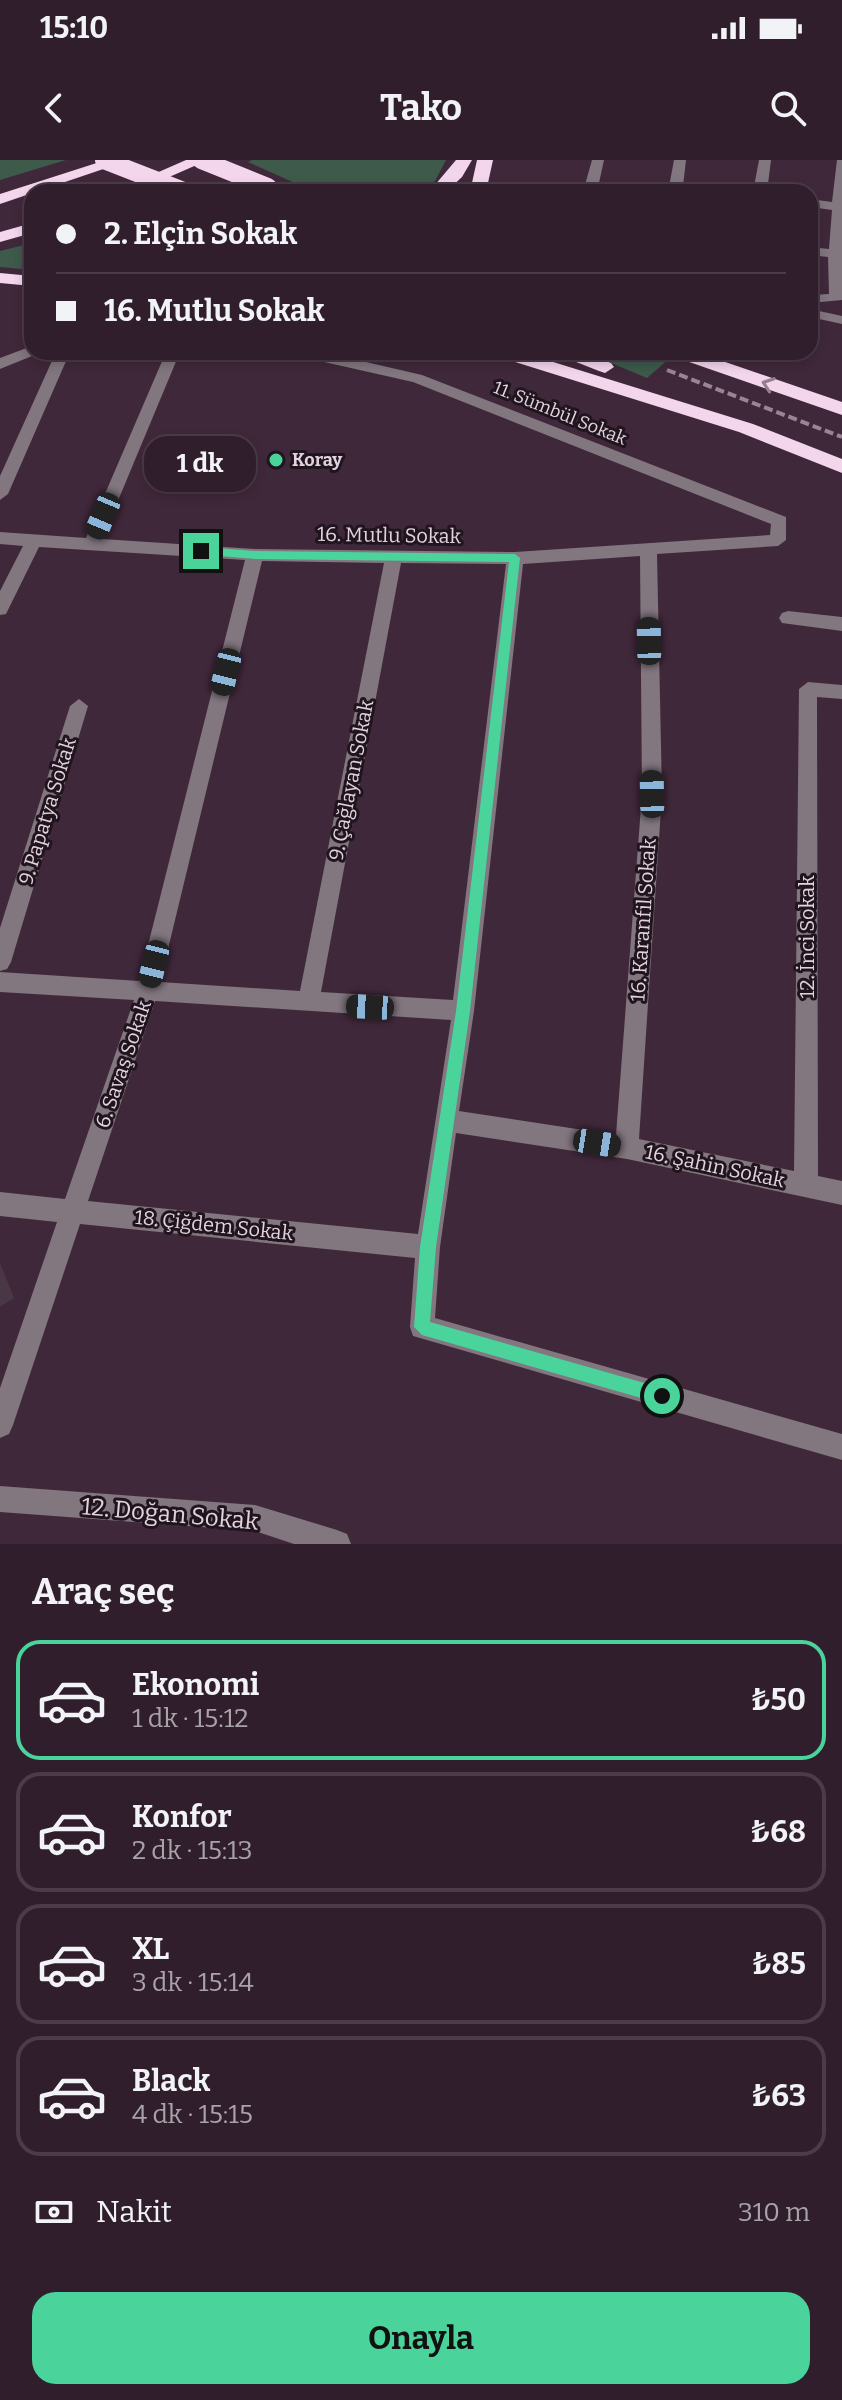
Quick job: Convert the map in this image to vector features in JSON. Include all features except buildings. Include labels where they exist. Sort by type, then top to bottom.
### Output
[{"type":"highway","points":[[104,160],[166,184]]},
{"type":"highway","points":[[51,184],[122,160]]},
{"type":"highway","points":[[141,184],[201,160],[259,184]]},
{"type":"highway","points":[[168,184],[224,160]]},
{"type":"highway","points":[[445,184],[464,160]]},
{"type":"highway","points":[[480,184],[485,160]]},
{"type":"highway","points":[[35,184],[89,173]]},
{"type":"highway","points":[[0,191],[24,186]]},
{"type":"highway","points":[[0,199],[24,192]]},
{"type":"highway","points":[[0,228],[24,222]]},
{"type":"highway","points":[[0,237],[24,230]]},
{"type":"highway","points":[[0,278],[24,280]]},
{"type":"highway","points":[[528,360],[746,428],[842,465]]},
{"type":"highway","points":[[586,360],[842,465]]},
{"type":"highway","points":[[701,360],[842,409]]},
{"type":"street","points":[[592,184],[598,160]]},
{"type":"street","points":[[676,184],[680,160]]},
{"type":"street","points":[[761,184],[765,160]]},
{"type":"street","points":[[818,299],[839,298],[842,163]]},
{"type":"street","points":[[818,204],[840,206]]},
{"type":"street","points":[[818,252],[838,254]]},
{"type":"street","points":[[818,315],[842,320]]},
{"type":"street","points":[[0,364],[24,354]]},
{"type":"street","points":[[0,494],[8,456],[59,360]]},
{"type":"street","points":[[92,543],[170,360]]},
{"type":"street","name":"11. Sümbül Sokak","points":[[337,360],[417,378],[780,521],[778,540]]},
{"type":"street","name":"16. Mutlu Sokak","points":[[0,538],[255,555],[515,558],[778,540]]},
{"type":"street","points":[[0,609],[34,540]]},
{"type":"street","name":"16. Karanfil Sokak","points":[[627,1148],[652,794],[648,549]]},
{"type":"street","name":"6. Savaş Sokak","points":[[0,1425],[147,993],[255,555]]},
{"type":"street","name":"9. Çağlayan Sokak","points":[[308,1003],[394,557]]},
{"type":"street","points":[[515,558],[463,1011],[428,1247],[422,1327],[842,1447]]},
{"type":"street","points":[[788,618],[842,624]]},
{"type":"street","name":"12. İnci Sokak","points":[[806,1185],[808,689],[842,692]]},
{"type":"street","name":"9. Papatya Sokak","points":[[0,962],[79,706]]},
{"type":"street","points":[[0,982],[463,1011]]},
{"type":"street","name":"16. Şahin Sokak","points":[[445,1120],[627,1148],[842,1193]]},
{"type":"street","name":"18. Çiğdem Sokak","points":[[0,1204],[428,1247]]},
{"type":"street","name":"12. Doğan Sokak","points":[[0,1499],[255,1518],[337,1544]]},
{"type":"green space","points":[[0,160],[66,160],[0,180]]},
{"type":"green space","points":[[446,160],[435,181],[429,184],[297,184],[248,162]]},
{"type":"green space","points":[[24,245],[24,269],[0,267],[0,251]]},
{"type":"green space","points":[[604,360],[668,360],[647,378]]},
{"type":"railway","points":[[667,370],[842,437]]},
{"type":"place","name":"Koray","points":[[276,460]]},
{"type":"route","points":[[201,551],[255,555],[515,558],[463,1011],[428,1247],[422,1327],[662,1396]]}]
